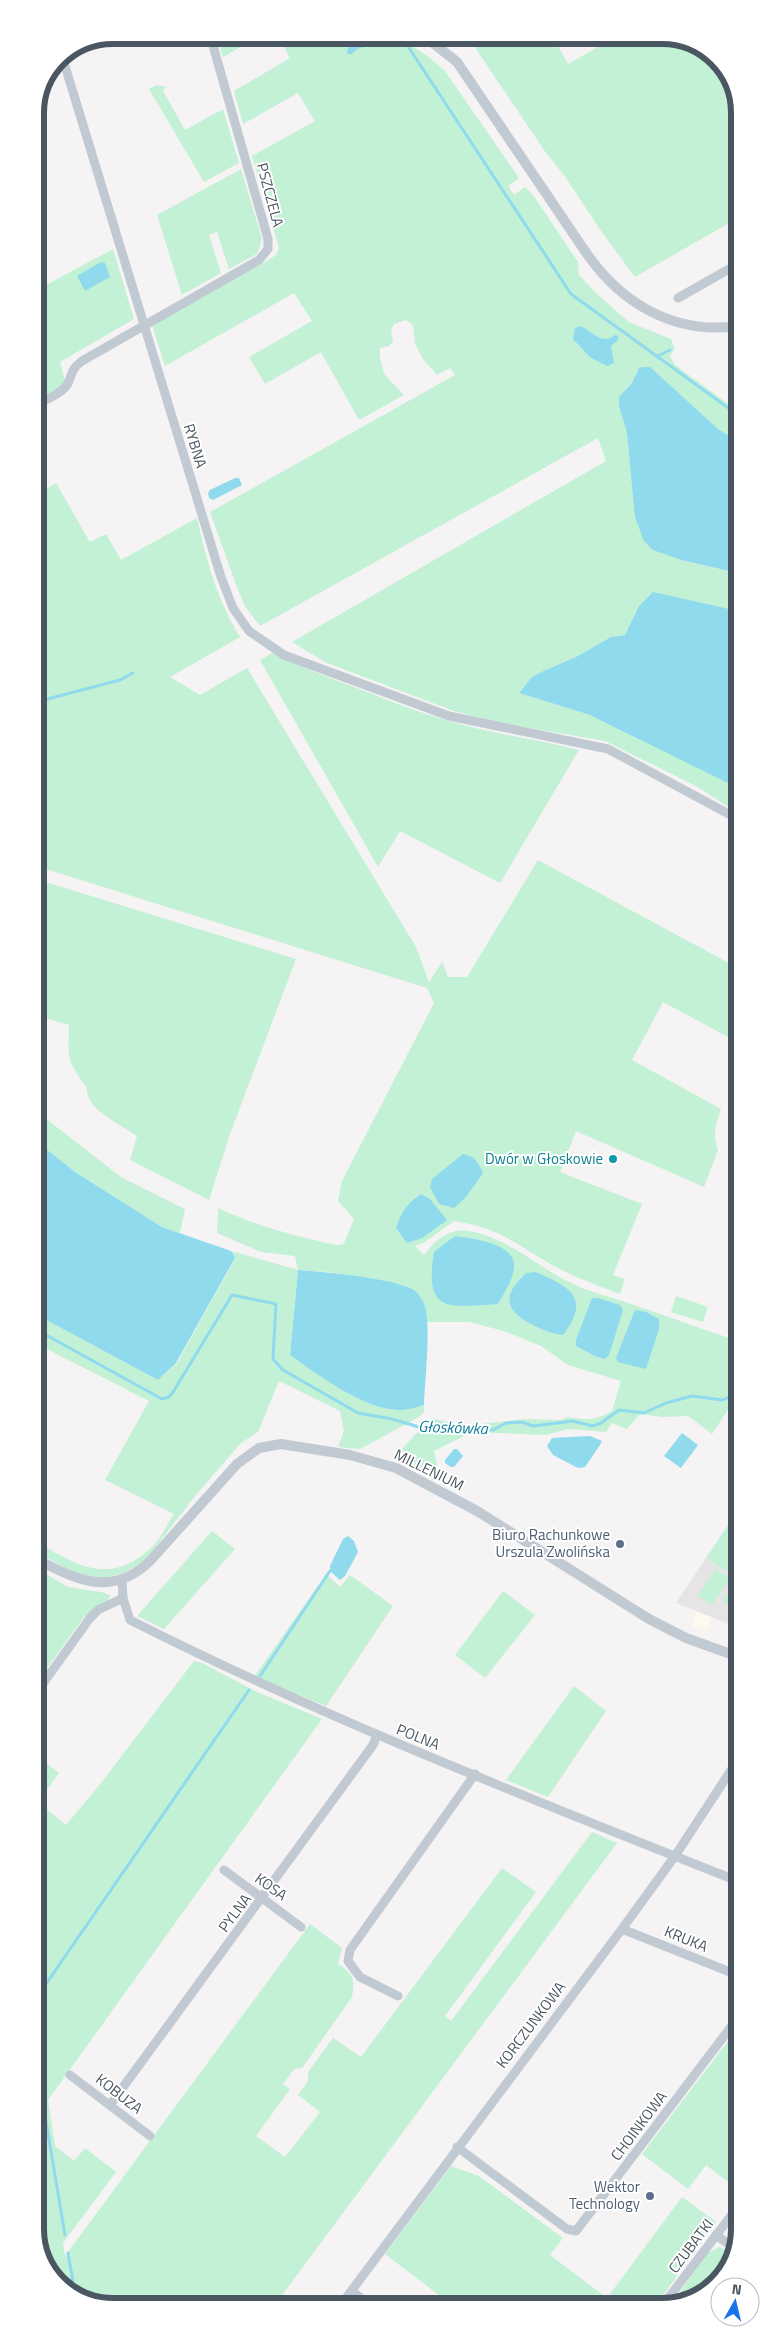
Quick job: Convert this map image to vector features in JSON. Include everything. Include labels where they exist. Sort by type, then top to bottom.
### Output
[{"type":"street","name":"PSZCZELA","points":[[144,325],[260,260],[268,249],[268,239],[213,44]]},
{"type":"street","points":[[434,44],[457,62],[587,254],[609,281],[639,306],[669,320],[700,327],[731,326]]},
{"type":"street","name":"RYBNA","points":[[64,64],[221,577],[233,608],[249,631],[284,655],[449,716],[608,749],[731,814]]},
{"type":"street","points":[[678,298],[731,268]]},
{"type":"street","points":[[44,401],[62,390],[67,384],[70,372],[82,361],[144,325]]},
{"type":"street","name":"MILLENIUM","points":[[122,1580],[136,1573],[150,1561],[247,1455],[270,1445],[300,1446],[370,1459],[408,1473],[480,1513],[649,1619],[686,1638],[731,1654]]},
{"type":"street","points":[[44,1563],[64,1573],[87,1581],[107,1583],[122,1580]]},
{"type":"street","name":"POLNA","points":[[122,1580],[123,1598],[130,1620],[279,1693],[377,1735],[731,1878]]},
{"type":"street","points":[[44,1682],[90,1618],[98,1610],[123,1598]]},
{"type":"street","name":"PYLNA","points":[[110,2105],[374,1745],[377,1735]]},
{"type":"street","name":"KORCZUNKOWA","points":[[346,2298],[622,1929],[675,1856],[731,1770]]},
{"type":"street","points":[[398,1996],[360,1977],[348,1961],[353,1944],[475,1774]]},
{"type":"street","name":"KOSA","points":[[224,1870],[301,1926]]},
{"type":"street","name":"KRUKA","points":[[622,1929],[731,1972]]},
{"type":"street","name":"CHOINKOWA","points":[[458,2147],[567,2230],[576,2231],[731,2026]]},
{"type":"street","name":"KOBUZA","points":[[70,2075],[150,2136]]},
{"type":"street","name":"CZUBATKI","points":[[669,2298],[731,2216]]},
{"type":"street","points":[[716,2235],[730,2245]]},
{"type":"street","points":[[352,2291],[361,2298]]},
{"type":"shaded area","points":[[706,1558],[731,1574],[731,1625],[676,1603]]},
{"type":"shaded area","points":[[697,1611],[711,1617],[707,1631],[692,1626]]},
{"type":"green space","points":[[219,44],[246,44],[223,57]]},
{"type":"green space","points":[[283,44],[409,44],[430,58],[445,71],[519,178],[508,186],[514,195],[525,187],[533,195],[578,262],[579,275],[599,296],[629,322],[671,339],[675,349],[670,356],[675,365],[731,406],[731,437],[718,429],[676,391],[639,368],[632,383],[619,398],[619,406],[627,432],[630,462],[681,560],[731,571],[731,609],[639,606],[625,635],[611,637],[576,657],[541,672],[532,677],[519,693],[590,715],[622,729],[731,784],[731,808],[696,786],[605,741],[495,722],[454,711],[327,663],[292,642],[606,461],[598,438],[260,626],[246,608],[210,512],[455,375],[450,368],[437,375],[423,359],[415,344],[413,325],[406,320],[394,324],[391,330],[393,342],[389,346],[380,348],[380,358],[384,374],[404,395],[359,420],[321,352],[265,384],[249,357],[312,321],[294,293],[165,366],[152,325],[270,259],[276,255],[279,248],[252,156],[315,121],[298,93],[243,124],[234,91],[290,58]]},
{"type":"green space","points":[[473,44],[557,44],[568,64],[603,44],[667,44],[689,49],[714,67],[720,74],[729,95],[731,104],[731,222],[635,277],[601,231],[566,178],[544,150]]},
{"type":"green space","points":[[157,85],[166,87],[163,91],[185,130],[223,109],[239,163],[204,182],[149,89]]},
{"type":"green space","points":[[241,169],[262,239],[257,254],[229,269],[217,232],[209,235],[221,273],[182,295],[157,215]]},
{"type":"green space","points":[[113,249],[134,319],[60,362],[65,380],[63,386],[44,396],[44,286]]},
{"type":"green space","points":[[56,483],[90,542],[106,534],[121,560],[197,518],[213,579],[225,609],[240,637],[170,677],[200,695],[247,668],[416,947],[429,982],[442,962],[448,977],[467,977],[538,860],[731,964],[731,1039],[663,1002],[632,1060],[721,1109],[715,1134],[718,1150],[704,1187],[576,1131],[560,1172],[642,1204],[613,1275],[625,1279],[620,1294],[564,1271],[508,1238],[471,1224],[454,1221],[425,1242],[415,1246],[424,1255],[437,1240],[448,1234],[468,1231],[483,1234],[510,1246],[580,1287],[731,1339],[731,1405],[712,1434],[688,1416],[662,1417],[640,1414],[627,1429],[612,1423],[606,1432],[568,1429],[546,1435],[472,1432],[434,1451],[439,1473],[433,1480],[403,1459],[398,1453],[431,1418],[455,1424],[472,1425],[526,1419],[561,1420],[567,1417],[595,1418],[612,1411],[621,1381],[568,1365],[541,1346],[507,1332],[470,1322],[425,1322],[425,1305],[404,1285],[329,1272],[298,1270],[295,1256],[261,1252],[217,1233],[218,1208],[276,1230],[336,1245],[344,1244],[354,1219],[338,1201],[342,1181],[434,1003],[427,988],[44,868],[44,490]]},
{"type":"green space","points":[[274,652],[317,673],[426,714],[476,728],[579,750],[500,883],[400,831],[378,867],[260,660]]},
{"type":"green space","points":[[44,881],[296,959],[230,1134],[209,1200],[130,1160],[137,1136],[106,1116],[92,1103],[88,1096],[87,1088],[70,1059],[69,1025],[45,1018],[45,1118],[121,1177],[185,1209],[180,1233],[162,1227],[75,1172],[44,1147]]},
{"type":"green space","points":[[231,1251],[298,1270],[290,1355],[328,1381],[373,1405],[387,1409],[404,1410],[424,1405],[424,1412],[419,1417],[360,1449],[338,1447],[344,1431],[340,1411],[279,1381],[258,1432],[241,1443],[141,1563],[123,1573],[105,1578],[87,1577],[71,1571],[44,1556],[44,1546],[81,1565],[109,1569],[123,1566],[137,1559],[155,1544],[174,1514],[105,1480],[149,1401],[44,1348],[44,1319],[158,1380],[177,1363],[235,1259]]},
{"type":"green space","points":[[676,1296],[708,1307],[703,1322],[671,1312]]},
{"type":"green space","points":[[731,1521],[731,1574],[706,1558]]},
{"type":"green space","points":[[212,1531],[235,1549],[164,1629],[137,1616]]},
{"type":"green space","points":[[715,1569],[730,1578],[712,1605],[698,1596]]},
{"type":"green space","points":[[44,1573],[68,1587],[110,1595],[108,1601],[84,1617],[44,1672]]},
{"type":"green space","points":[[326,1574],[340,1587],[350,1575],[393,1606],[326,1706],[254,1677]]},
{"type":"green space","points":[[731,1588],[731,1607],[722,1601]]},
{"type":"green space","points":[[503,1591],[535,1615],[485,1678],[455,1655]]},
{"type":"green space","points":[[194,1661],[202,1663],[255,1691],[322,1719],[48,2100],[55,2146],[74,2161],[85,2148],[116,2172],[63,2243],[65,2256],[310,1924],[342,1948],[338,1964],[350,1974],[353,1981],[353,1991],[352,1997],[302,2068],[294,2069],[283,2084],[290,2089],[256,2136],[285,2157],[320,2112],[298,2095],[308,2081],[308,2072],[333,2038],[361,2057],[502,1868],[536,1892],[445,2016],[451,2021],[592,1832],[617,1843],[280,2298],[108,2298],[95,2296],[78,2289],[67,2281],[49,2256],[44,2238],[44,1807],[66,1825],[101,1783]]},
{"type":"green space","points":[[574,1686],[606,1711],[548,1797],[506,1780]]},
{"type":"green space","points":[[44,1761],[59,1773],[44,1794]]},
{"type":"green space","points":[[731,2037],[731,2184],[706,2165],[688,2189],[642,2154]]},
{"type":"green space","points":[[451,2166],[479,2176],[563,2238],[550,2255],[607,2298],[443,2298],[385,2254]]},
{"type":"green space","points":[[682,2197],[716,2222],[661,2298],[607,2298]]},
{"type":"green space","points":[[719,2247],[728,2251],[717,2271],[708,2281],[701,2287],[677,2297],[706,2254]]},
{"type":"water","points":[[350,44],[369,44],[357,49],[352,54],[347,54]]},
{"type":"water","points":[[101,262],[105,263],[110,277],[85,291],[77,276]]},
{"type":"water","points":[[580,326],[597,337],[605,339],[615,335],[618,336],[618,340],[611,346],[614,363],[607,366],[591,358],[573,339],[575,328]]},
{"type":"water","points":[[650,367],[718,429],[731,437],[731,571],[681,560],[653,550],[644,541],[635,517],[627,433],[619,406],[619,397],[632,383],[639,368]]},
{"type":"water","points":[[235,478],[239,478],[242,485],[213,500],[209,498],[208,493],[210,490]]},
{"type":"water","points":[[653,592],[731,609],[731,785],[590,715],[519,693],[532,677],[541,672],[576,657],[611,637],[625,635],[639,606]]},
{"type":"water","points":[[44,1147],[75,1172],[162,1227],[231,1251],[235,1258],[176,1363],[158,1380],[44,1319]]},
{"type":"water","points":[[463,1154],[476,1160],[483,1173],[466,1197],[454,1208],[439,1204],[430,1187],[432,1179]]},
{"type":"water","points":[[421,1194],[430,1199],[447,1220],[422,1238],[407,1243],[396,1228],[405,1209]]},
{"type":"water","points":[[455,1236],[499,1246],[512,1257],[514,1264],[513,1274],[498,1304],[453,1305],[443,1302],[437,1296],[433,1287],[434,1252]]},
{"type":"water","points":[[298,1270],[375,1279],[391,1282],[416,1291],[425,1306],[428,1328],[424,1405],[401,1410],[373,1405],[343,1390],[290,1355]]},
{"type":"water","points":[[535,1272],[558,1283],[573,1295],[576,1303],[576,1312],[563,1335],[532,1325],[518,1315],[510,1304],[510,1295],[517,1283],[526,1273]]},
{"type":"water","points":[[592,1298],[620,1305],[623,1310],[609,1355],[605,1359],[576,1346],[576,1340]]},
{"type":"water","points":[[635,1310],[646,1312],[659,1319],[659,1329],[646,1369],[618,1362],[616,1358]]},
{"type":"water","points":[[682,1433],[698,1445],[681,1468],[664,1456]]},
{"type":"water","points":[[590,1436],[602,1441],[585,1467],[578,1468],[553,1455],[547,1446],[552,1438]]},
{"type":"water","points":[[454,1449],[457,1449],[463,1456],[454,1467],[451,1467],[445,1463],[445,1460]]},
{"type":"water","points":[[348,1536],[354,1541],[358,1552],[345,1576],[340,1580],[330,1571],[330,1566],[343,1539]]},
{"type":"waterway","points":[[405,44],[571,294],[731,410]]},
{"type":"waterway","points":[[658,356],[670,350]]},
{"type":"waterway","points":[[44,700],[120,680],[133,673]]},
{"type":"waterway","name":"Głoskówka","points":[[44,1334],[162,1399],[169,1397],[173,1392],[232,1295],[276,1304],[273,1359],[283,1370],[358,1413],[392,1419],[419,1427],[435,1423],[456,1429],[493,1430],[506,1423],[522,1422],[533,1426],[573,1421],[592,1426],[601,1423],[619,1410],[644,1413],[666,1403],[692,1396],[723,1400],[731,1396]]},
{"type":"waterway","points":[[260,1676],[330,1571]]},
{"type":"waterway","points":[[44,1987],[249,1690]]},
{"type":"waterway","points":[[44,2110],[65,2235]]},
{"type":"waterway","points":[[68,2253],[74,2286]]},
{"type":"place","name":"Dwór w Głoskowie","points":[[613,1159]]},
{"type":"place","name":"Biuro Rachunkowe Urszula Zwolińska","points":[[620,1544]]},
{"type":"place","name":"Wektor Technology","points":[[650,2196]]}]
